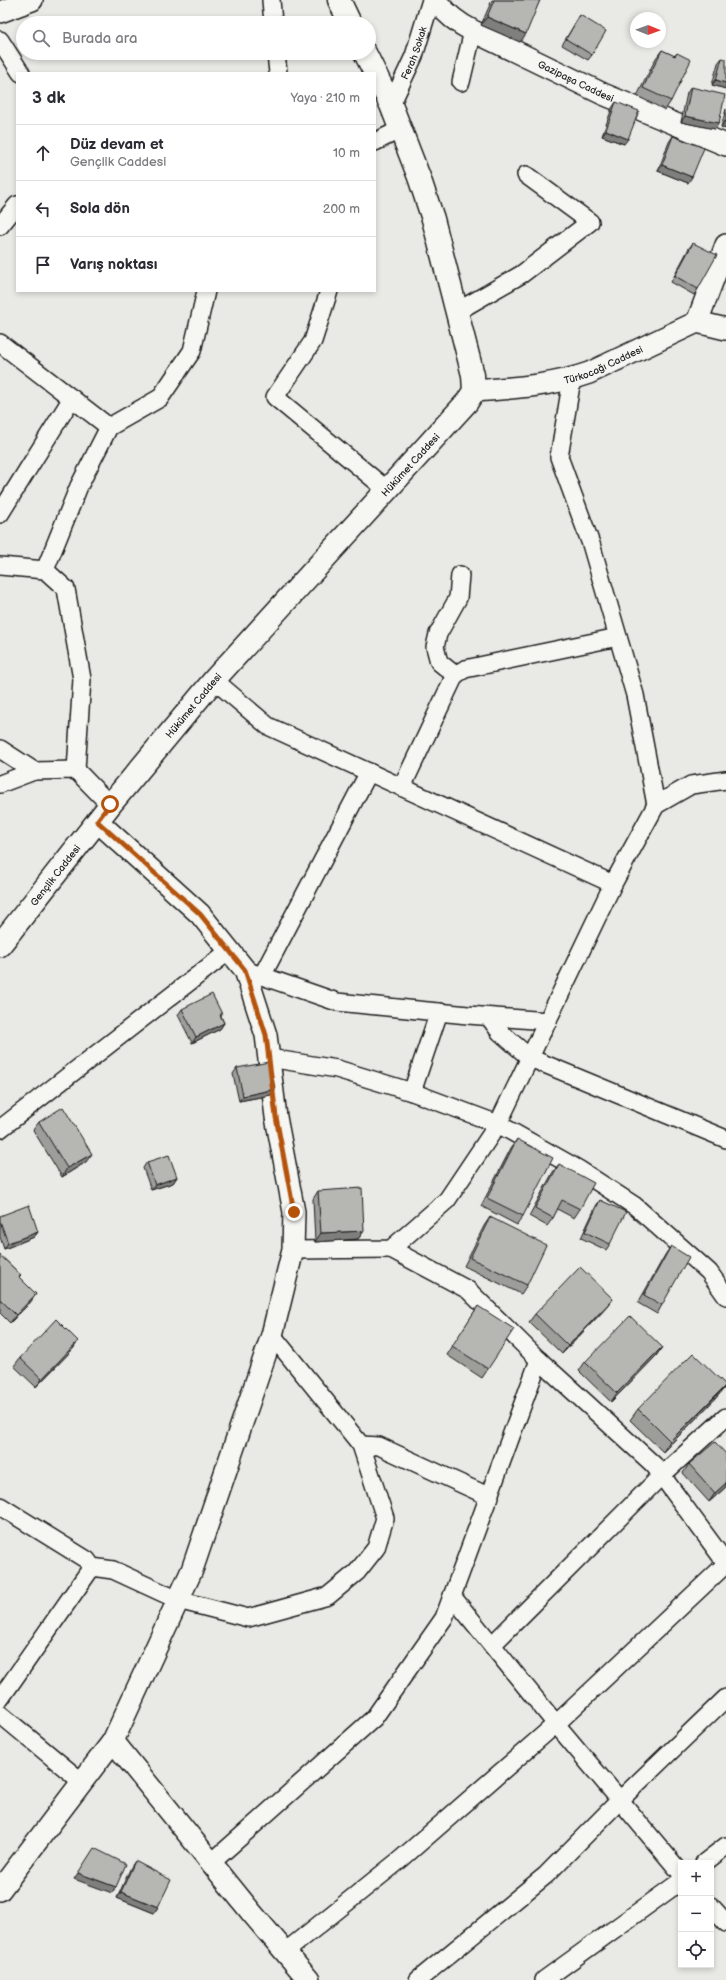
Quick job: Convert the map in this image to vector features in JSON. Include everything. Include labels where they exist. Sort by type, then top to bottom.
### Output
[{"type":"main road","points":[[338,0],[346,16]]},
{"type":"main road","points":[[368,60],[374,72]]},
{"type":"main road","points":[[376,75],[401,129],[433,219],[473,375],[474,391]]},
{"type":"main road","name":"Hükümet Caddesi","points":[[104,813],[214,680],[387,490],[466,402],[474,391]]},
{"type":"main road","name":"Gençlik Caddesi","points":[[0,945],[104,813]]},
{"type":"street","points":[[0,12],[32,0]]},
{"type":"street","points":[[271,0],[272,16]]},
{"type":"street","name":"Ferah Sokak","points":[[391,105],[414,56],[431,0]]},
{"type":"street","name":"Gazipaşa Caddesi","points":[[436,0],[445,13],[457,23],[603,94],[726,145]]},
{"type":"street","points":[[461,82],[473,31]]},
{"type":"street","points":[[0,40],[20,72]]},
{"type":"street","points":[[277,60],[278,72]]},
{"type":"street","points":[[376,142],[401,129]]},
{"type":"street","points":[[456,312],[522,274],[590,222],[526,175]]},
{"type":"street","points":[[0,226],[16,206]]},
{"type":"street","points":[[726,245],[697,322],[726,329]]},
{"type":"street","points":[[45,570],[79,486],[109,427],[160,398],[192,351],[206,292]]},
{"type":"street","points":[[329,292],[312,341],[275,397],[387,490]]},
{"type":"street","name":"Türkocağı Caddesi","points":[[474,391],[530,386],[572,379],[589,373],[697,322]]},
{"type":"street","points":[[0,343],[109,427]]},
{"type":"street","points":[[572,379],[559,457],[591,544],[635,695],[656,805]]},
{"type":"street","points":[[0,514],[72,398]]},
{"type":"street","points":[[0,566],[45,570],[66,589],[82,679],[76,770],[104,813],[200,914],[229,950],[253,973],[338,1002],[489,1017],[548,1021]]},
{"type":"street","points":[[455,675],[439,662],[435,647],[438,634],[458,598],[460,575]]},
{"type":"street","points":[[402,787],[455,675],[466,669],[618,637]]},
{"type":"street","points":[[214,680],[268,726],[613,884]]},
{"type":"street","points":[[0,749],[34,771]]},
{"type":"street","points":[[0,784],[34,771],[76,770]]},
{"type":"street","points":[[0,1890],[113,1741],[192,1570],[272,1335],[293,1250],[294,1212],[276,1117],[266,1035],[253,973],[369,772]]},
{"type":"street","points":[[391,1249],[447,1200],[498,1124],[613,884],[656,805],[691,785],[726,780]]},
{"type":"street","points":[[0,1128],[229,950]]},
{"type":"street","points":[[412,1092],[439,1012]]},
{"type":"street","points":[[489,1017],[500,1032],[530,1058],[726,1139]]},
{"type":"street","points":[[268,1058],[337,1069],[412,1092],[498,1124],[578,1169],[635,1206],[709,1272],[726,1296]]},
{"type":"street","points":[[285,1952],[400,1859],[556,1724],[726,1564],[654,1465],[539,1360],[468,1290],[391,1249],[293,1250]]},
{"type":"street","points":[[0,1506],[87,1560],[92,1566],[113,1570],[178,1600],[248,1618],[328,1596],[358,1572],[376,1548],[385,1518],[361,1445],[272,1335]]},
{"type":"street","points":[[211,1862],[374,1718],[444,1618],[490,1497],[539,1360]]},
{"type":"street","points":[[492,1645],[662,1475],[726,1417]]},
{"type":"street","points":[[361,1445],[379,1446],[490,1497]]},
{"type":"street","points":[[0,1699],[92,1566]]},
{"type":"street","points":[[452,1596],[556,1724],[678,1869]]},
{"type":"street","points":[[418,1980],[546,1875],[620,1800],[726,1698]]},
{"type":"street","points":[[0,1714],[82,1782]]},
{"type":"street","points":[[113,1741],[309,1980]]},
{"type":"street","points":[[708,1860],[726,1846]]},
{"type":"street","points":[[544,1980],[678,1883]]},
{"type":"street","points":[[714,1909],[726,1923]]},
{"type":"building","points":[[494,0],[540,0],[526,34],[487,17]]},
{"type":"building","points":[[580,15],[606,31],[592,55],[566,39]]},
{"type":"building","points":[[662,50],[675,56],[677,53],[691,60],[671,101],[643,88]]},
{"type":"building","points":[[722,58],[726,59],[726,83],[716,80]]},
{"type":"building","points":[[691,87],[725,95],[719,123],[685,116]]},
{"type":"building","points":[[616,102],[639,111],[628,139],[606,130]]},
{"type":"building","points":[[673,136],[704,148],[692,177],[662,165]]},
{"type":"building","points":[[693,243],[717,255],[698,289],[675,276]]},
{"type":"building","points":[[212,994],[222,1014],[220,1015],[224,1023],[196,1037],[182,1009]]},
{"type":"building","points":[[269,1062],[275,1089],[243,1096],[237,1068]]},
{"type":"building","points":[[63,1107],[92,1154],[67,1168],[39,1122]]},
{"type":"building","points":[[517,1139],[553,1158],[523,1216],[487,1198]]},
{"type":"building","points":[[169,1155],[177,1177],[155,1185],[147,1162]]},
{"type":"building","points":[[559,1164],[594,1183],[580,1209],[562,1200],[553,1218],[535,1208]]},
{"type":"building","points":[[362,1188],[364,1231],[321,1233],[318,1191]]},
{"type":"building","points":[[600,1200],[626,1212],[610,1244],[585,1232]]},
{"type":"building","points":[[29,1205],[38,1232],[8,1243],[0,1221],[0,1216]]},
{"type":"building","points":[[490,1217],[546,1245],[527,1285],[470,1258]]},
{"type":"building","points":[[671,1246],[689,1257],[662,1305],[644,1295]]},
{"type":"building","points":[[0,1255],[21,1275],[19,1277],[36,1294],[16,1315],[0,1299]]},
{"type":"building","points":[[580,1267],[613,1299],[568,1346],[535,1314]]},
{"type":"building","points":[[478,1306],[514,1329],[488,1369],[452,1346]]},
{"type":"building","points":[[630,1316],[662,1347],[617,1393],[585,1362]]},
{"type":"building","points":[[56,1319],[78,1341],[42,1379],[20,1358]]},
{"type":"building","points":[[693,1353],[726,1385],[670,1441],[638,1409]]},
{"type":"building","points":[[715,1442],[726,1454],[726,1483],[715,1493],[689,1464]]},
{"type":"building","points":[[94,1848],[126,1864],[116,1887],[78,1873]]},
{"type":"building","points":[[135,1861],[171,1880],[158,1907],[121,1892]]},
{"type":"route","points":[[110,804],[97,821],[200,914],[245,970],[266,1035],[276,1117],[294,1212]]}]
